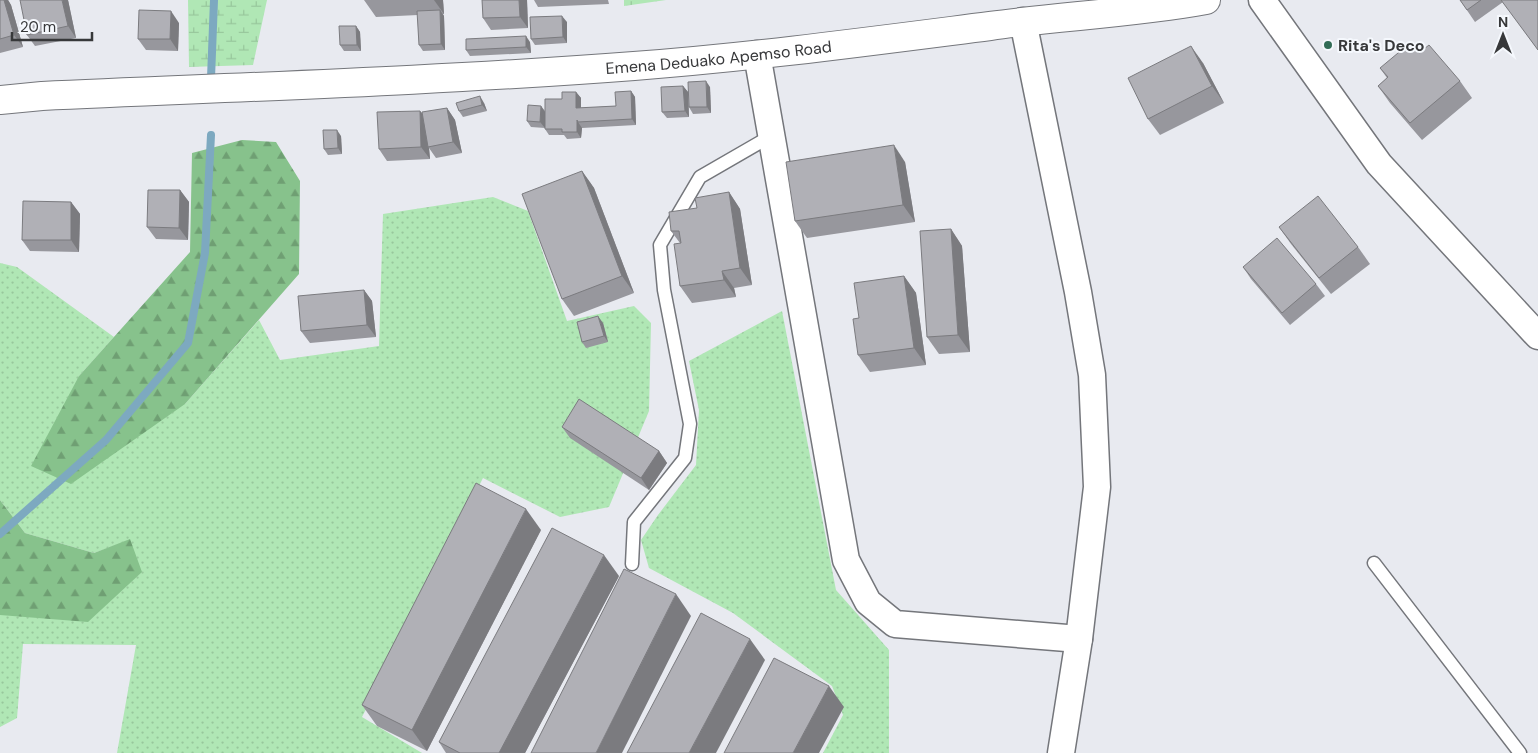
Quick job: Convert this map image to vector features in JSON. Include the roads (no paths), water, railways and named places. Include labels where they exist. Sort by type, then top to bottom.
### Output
[{"type":"street","name":"Emena Deduako Apemso Road","points":[[0,100],[42,96],[425,79],[598,68],[823,47],[1144,4],[1206,0]]},
{"type":"street","points":[[1262,0],[1379,164],[1538,336]]},
{"type":"street","points":[[1023,21],[1078,292],[1092,375],[1097,487],[1079,639],[1061,753]]},
{"type":"street","points":[[757,54],[846,560],[868,602],[895,624],[1079,639]]},
{"type":"lane","points":[[632,564],[634,522],[686,458],[690,424],[664,290],[660,245],[700,177],[771,136]]},
{"type":"lane","points":[[1374,563],[1520,753]]},
{"type":"waterway","points":[[211,78],[214,0]]},
{"type":"waterway","points":[[0,534],[106,440],[188,343],[205,253],[211,135]]},
{"type":"place","name":"Rita's Deco","points":[[1328,45]]}]
